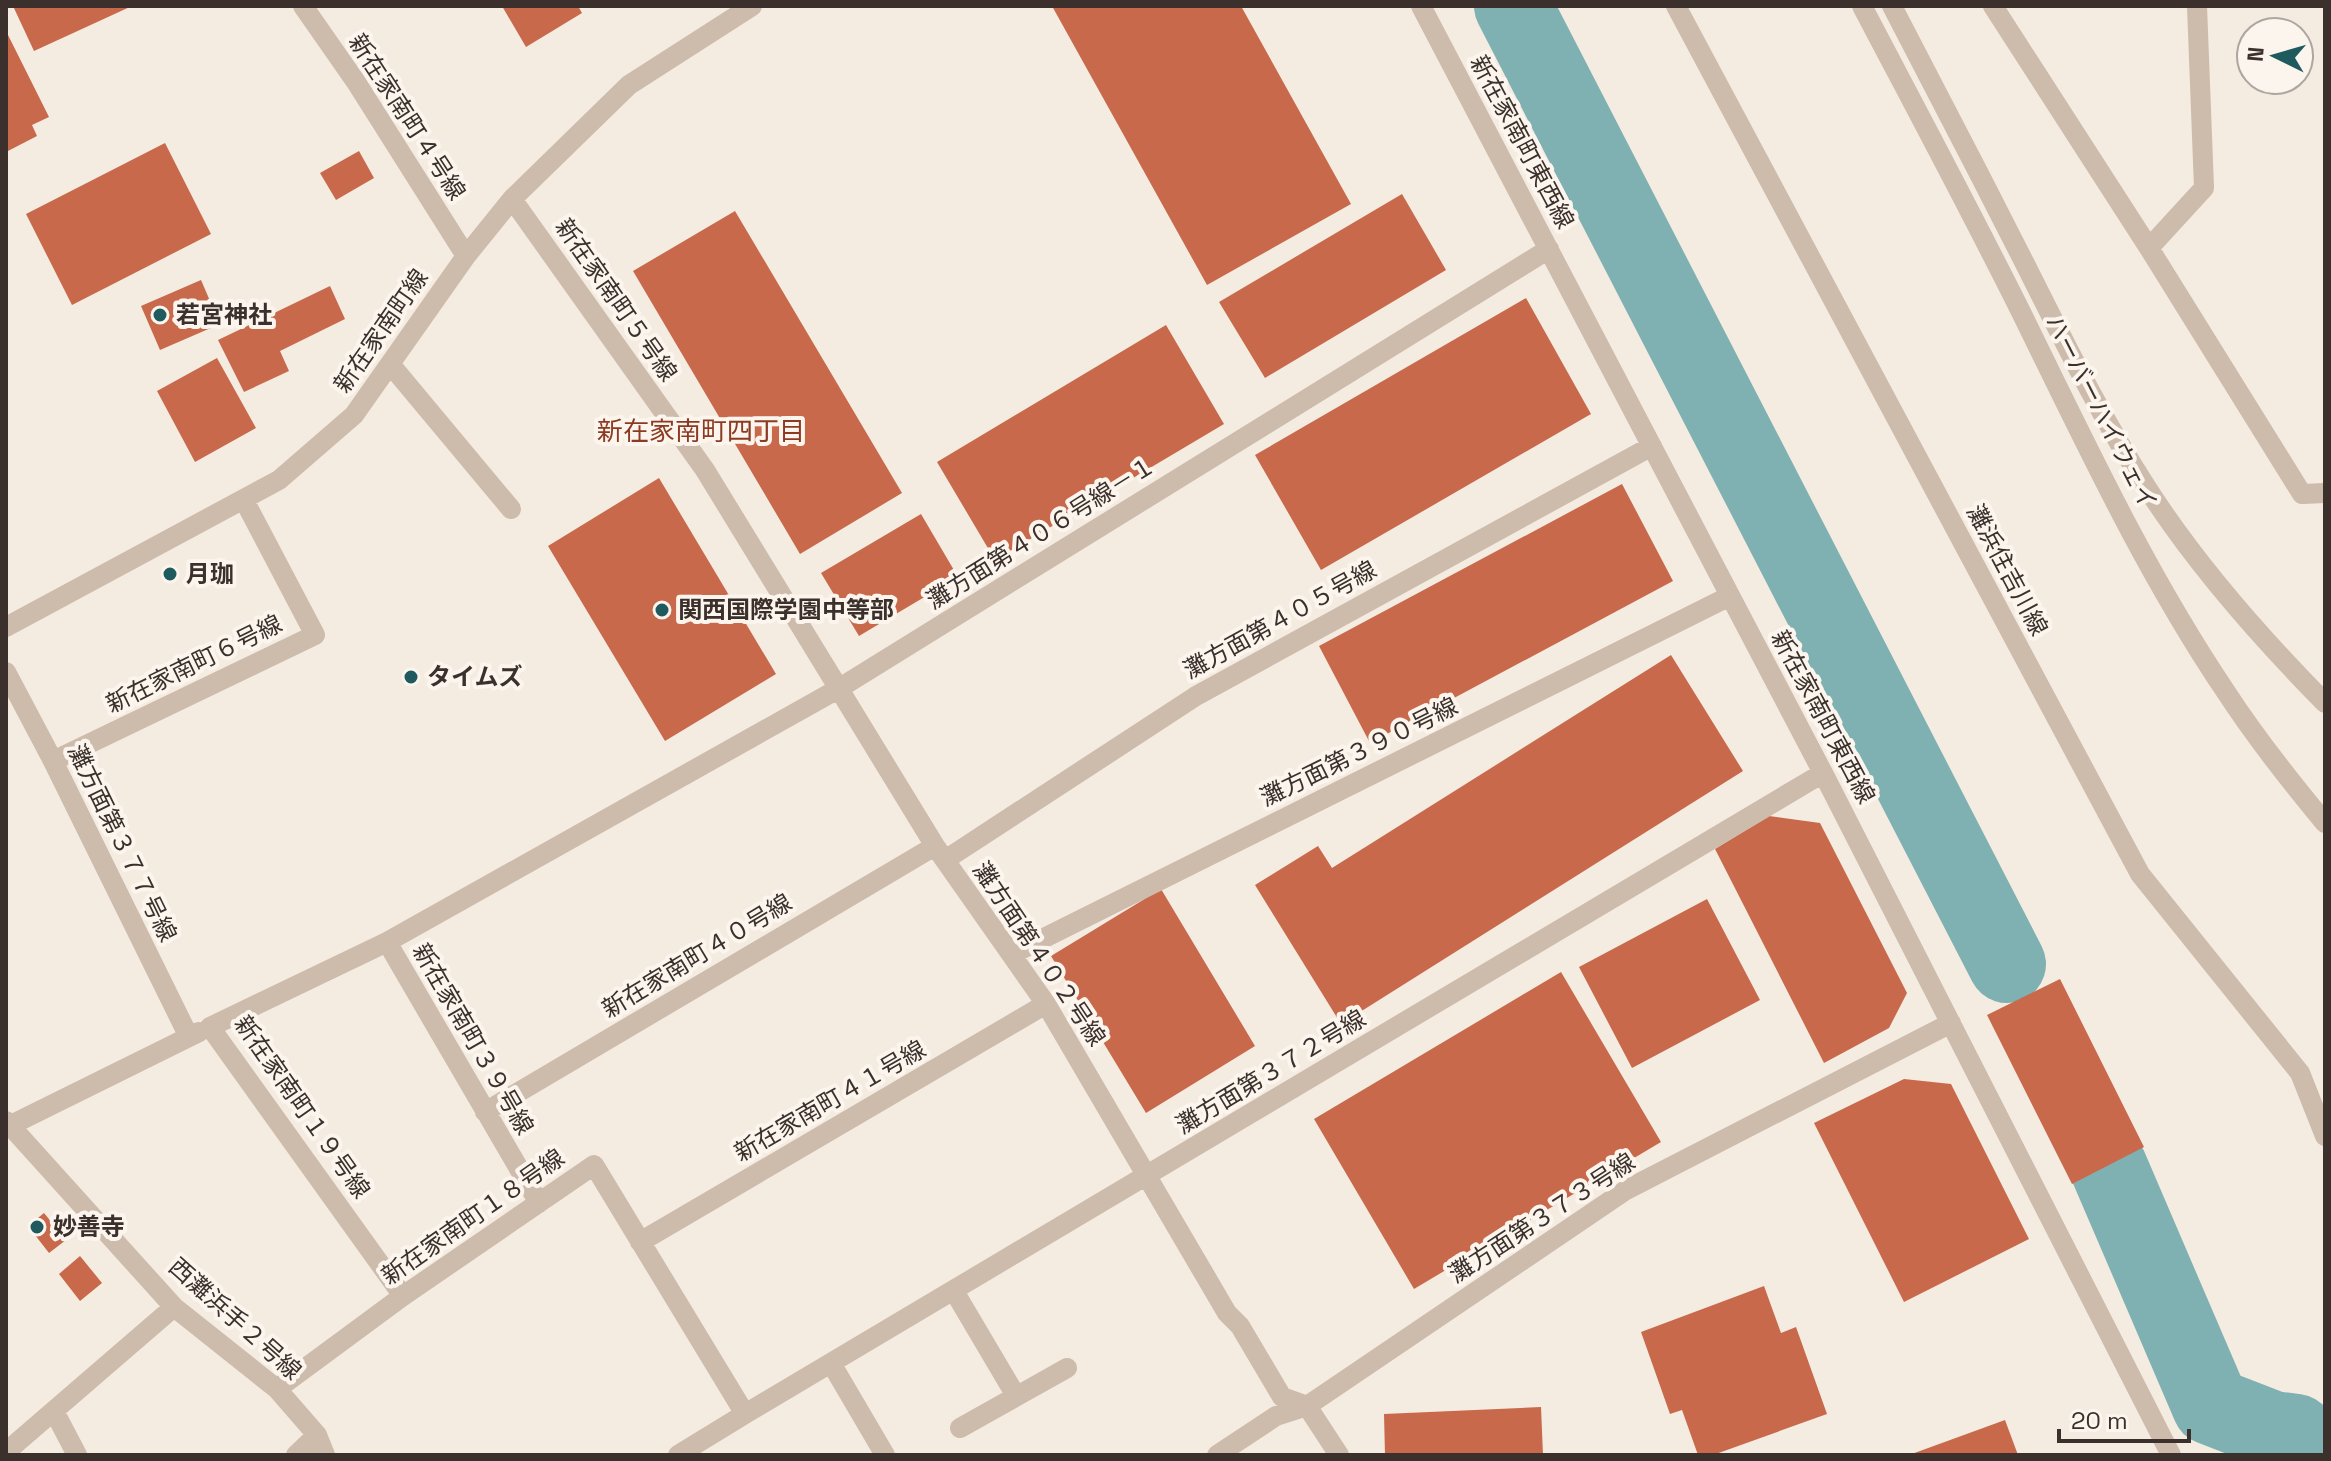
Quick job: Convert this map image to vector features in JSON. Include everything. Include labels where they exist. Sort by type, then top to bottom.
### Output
[{"type":"street","name":"新在家南町４号線","points":[[303,6],[356,82],[466,256]]},
{"type":"street","name":"新在家南町線","points":[[6,627],[279,480],[354,415],[466,256],[512,199],[629,85],[752,6]]},
{"type":"street","name":"新在家南町東西線","points":[[1421,6],[1823,773],[2171,1455]]},
{"type":"street","name":"灘浜住吉川線","points":[[1676,6],[2140,874],[2300,1073],[2325,1136]]},
{"type":"street","name":"ハーバーハイウェイ","points":[[1862,6],[2172,607],[2234,705],[2325,823]]},
{"type":"street","name":"ハーバーハイウェイ","points":[[1892,6],[2089,392],[2148,490],[2215,582],[2325,703]]},
{"type":"street","points":[[1993,6],[2302,494],[2325,493]]},
{"type":"street","points":[[2149,248],[2204,188],[2197,6]]},
{"type":"street","name":"新在家南町５号線","points":[[512,199],[705,470]]},
{"type":"street","name":"灘方面第４０６号線－１","points":[[387,942],[838,689],[1549,249]]},
{"type":"street","points":[[390,364],[511,509]]},
{"type":"street","name":"灘方面第４０５号線","points":[[940,853],[1196,696],[1652,446]]},
{"type":"street","name":"灘方面第４０２号線","points":[[705,470],[940,853],[1046,1004],[1227,1313],[1240,1326],[1282,1397],[1307,1406],[1339,1455]]},
{"type":"street","name":"新在家南町６号線","points":[[53,761],[315,635],[244,500]]},
{"type":"street","name":"灘方面第３９０号線","points":[[1012,954],[1730,596]]},
{"type":"street","name":"灘方面第３７７号線","points":[[6,672],[189,1037]]},
{"type":"street","name":"灘方面第３７２号線","points":[[745,1414],[1823,773]]},
{"type":"street","name":"新在家南町４０号線","points":[[485,1112],[940,853]]},
{"type":"street","name":"新在家南町１９号線","points":[[387,942],[210,1027],[403,1296]]},
{"type":"street","name":"新在家南町３９号線","points":[[387,942],[539,1203]]},
{"type":"street","name":"新在家南町４１号線","points":[[640,1242],[1046,1004]]},
{"type":"street","name":"灘方面第３７３号線","points":[[1217,1455],[1276,1416],[1307,1406],[1626,1190],[1951,1023]]},
{"type":"street","points":[[8,1123],[210,1027]]},
{"type":"street","name":"西灘浜手２号線","points":[[8,1123],[174,1307],[277,1389],[317,1435],[325,1455]]},
{"type":"street","name":"新在家南町１８号線","points":[[277,1389],[403,1296],[594,1165],[745,1414]]},
{"type":"street","points":[[954,1291],[1016,1396]]},
{"type":"street","points":[[6,1452],[174,1307]]},
{"type":"street","points":[[831,1363],[885,1455]]},
{"type":"street","points":[[960,1428],[1067,1368]]},
{"type":"street","points":[[54,1411],[77,1455]]},
{"type":"street","points":[[678,1455],[745,1414]]},
{"type":"street","points":[[296,1455],[317,1435]]},
{"type":"building","points":[[13,6],[132,6],[34,51]]},
{"type":"building","points":[[502,6],[578,6],[582,13],[526,47]]},
{"type":"building","points":[[1052,6],[1241,6],[1351,204],[1207,285]]},
{"type":"building","points":[[6,31],[49,117],[32,125],[37,136],[6,152]]},
{"type":"building","points":[[165,143],[211,234],[72,305],[26,214]]},
{"type":"building","points":[[359,151],[374,178],[336,200],[320,173]]},
{"type":"building","points":[[1402,194],[1446,270],[1265,378],[1219,302]]},
{"type":"building","points":[[735,211],[902,493],[800,554],[633,271]]},
{"type":"building","points":[[201,280],[220,324],[160,350],[141,306]]},
{"type":"building","points":[[330,286],[345,319],[280,351],[289,371],[244,392],[218,340]]},
{"type":"building","points":[[1526,298],[1591,414],[1321,570],[1255,455]]},
{"type":"building","points":[[1166,325],[1224,424],[995,560],[937,462]]},
{"type":"building","points":[[217,358],[256,428],[195,462],[157,391]]},
{"type":"building","name":"関西国際学園中等部","points":[[659,478],[776,674],[665,741],[548,546]]},
{"type":"building","points":[[1622,484],[1673,581],[1370,743],[1319,646]]},
{"type":"building","points":[[921,514],[958,577],[859,636],[821,573]]},
{"type":"building","points":[[1671,655],[1743,771],[1341,1024],[1255,885],[1318,846],[1332,868]]},
{"type":"building","points":[[1769,816],[1820,823],[1907,993],[1889,1028],[1824,1063],[1715,849]]},
{"type":"building","points":[[1161,889],[1255,1046],[1146,1113],[1051,956]]},
{"type":"building","points":[[1707,899],[1760,1000],[1632,1068],[1579,967]]},
{"type":"building","points":[[1561,972],[1661,1142],[1414,1289],[1314,1119]]},
{"type":"building","points":[[2060,979],[2144,1147],[2072,1184],[1987,1015]]},
{"type":"building","points":[[1904,1079],[1951,1084],[2029,1239],[1904,1302],[1814,1123]]},
{"type":"building","points":[[44,1213],[66,1240],[49,1253],[28,1226]]},
{"type":"building","points":[[80,1256],[102,1283],[80,1301],[59,1274]]},
{"type":"building","points":[[1764,1286],[1781,1333],[1796,1327],[1827,1414],[1713,1455],[1698,1455],[1682,1410],[1670,1414],[1641,1332]]},
{"type":"building","points":[[1541,1407],[1543,1455],[1385,1455],[1384,1414]]},
{"type":"building","points":[[2005,1420],[2018,1455],[1909,1455]]},
{"type":"waterway","points":[[1513,6],[2007,964]]},
{"type":"waterway","points":[[2108,1166],[2211,1406],[2273,1430],[2296,1433]]},
{"type":"place","name":"若宮神社","points":[[160,315]]},
{"type":"place","name":"月珈","points":[[170,574]]},
{"type":"place","name":"関西国際学園中等部","points":[[662,610]]},
{"type":"place","name":"タイムズ","points":[[411,677]]},
{"type":"place","name":"妙善寺","points":[[37,1227]]},
{"type":"district","name":"新在家南町四丁目","points":[[701,431]]}]
